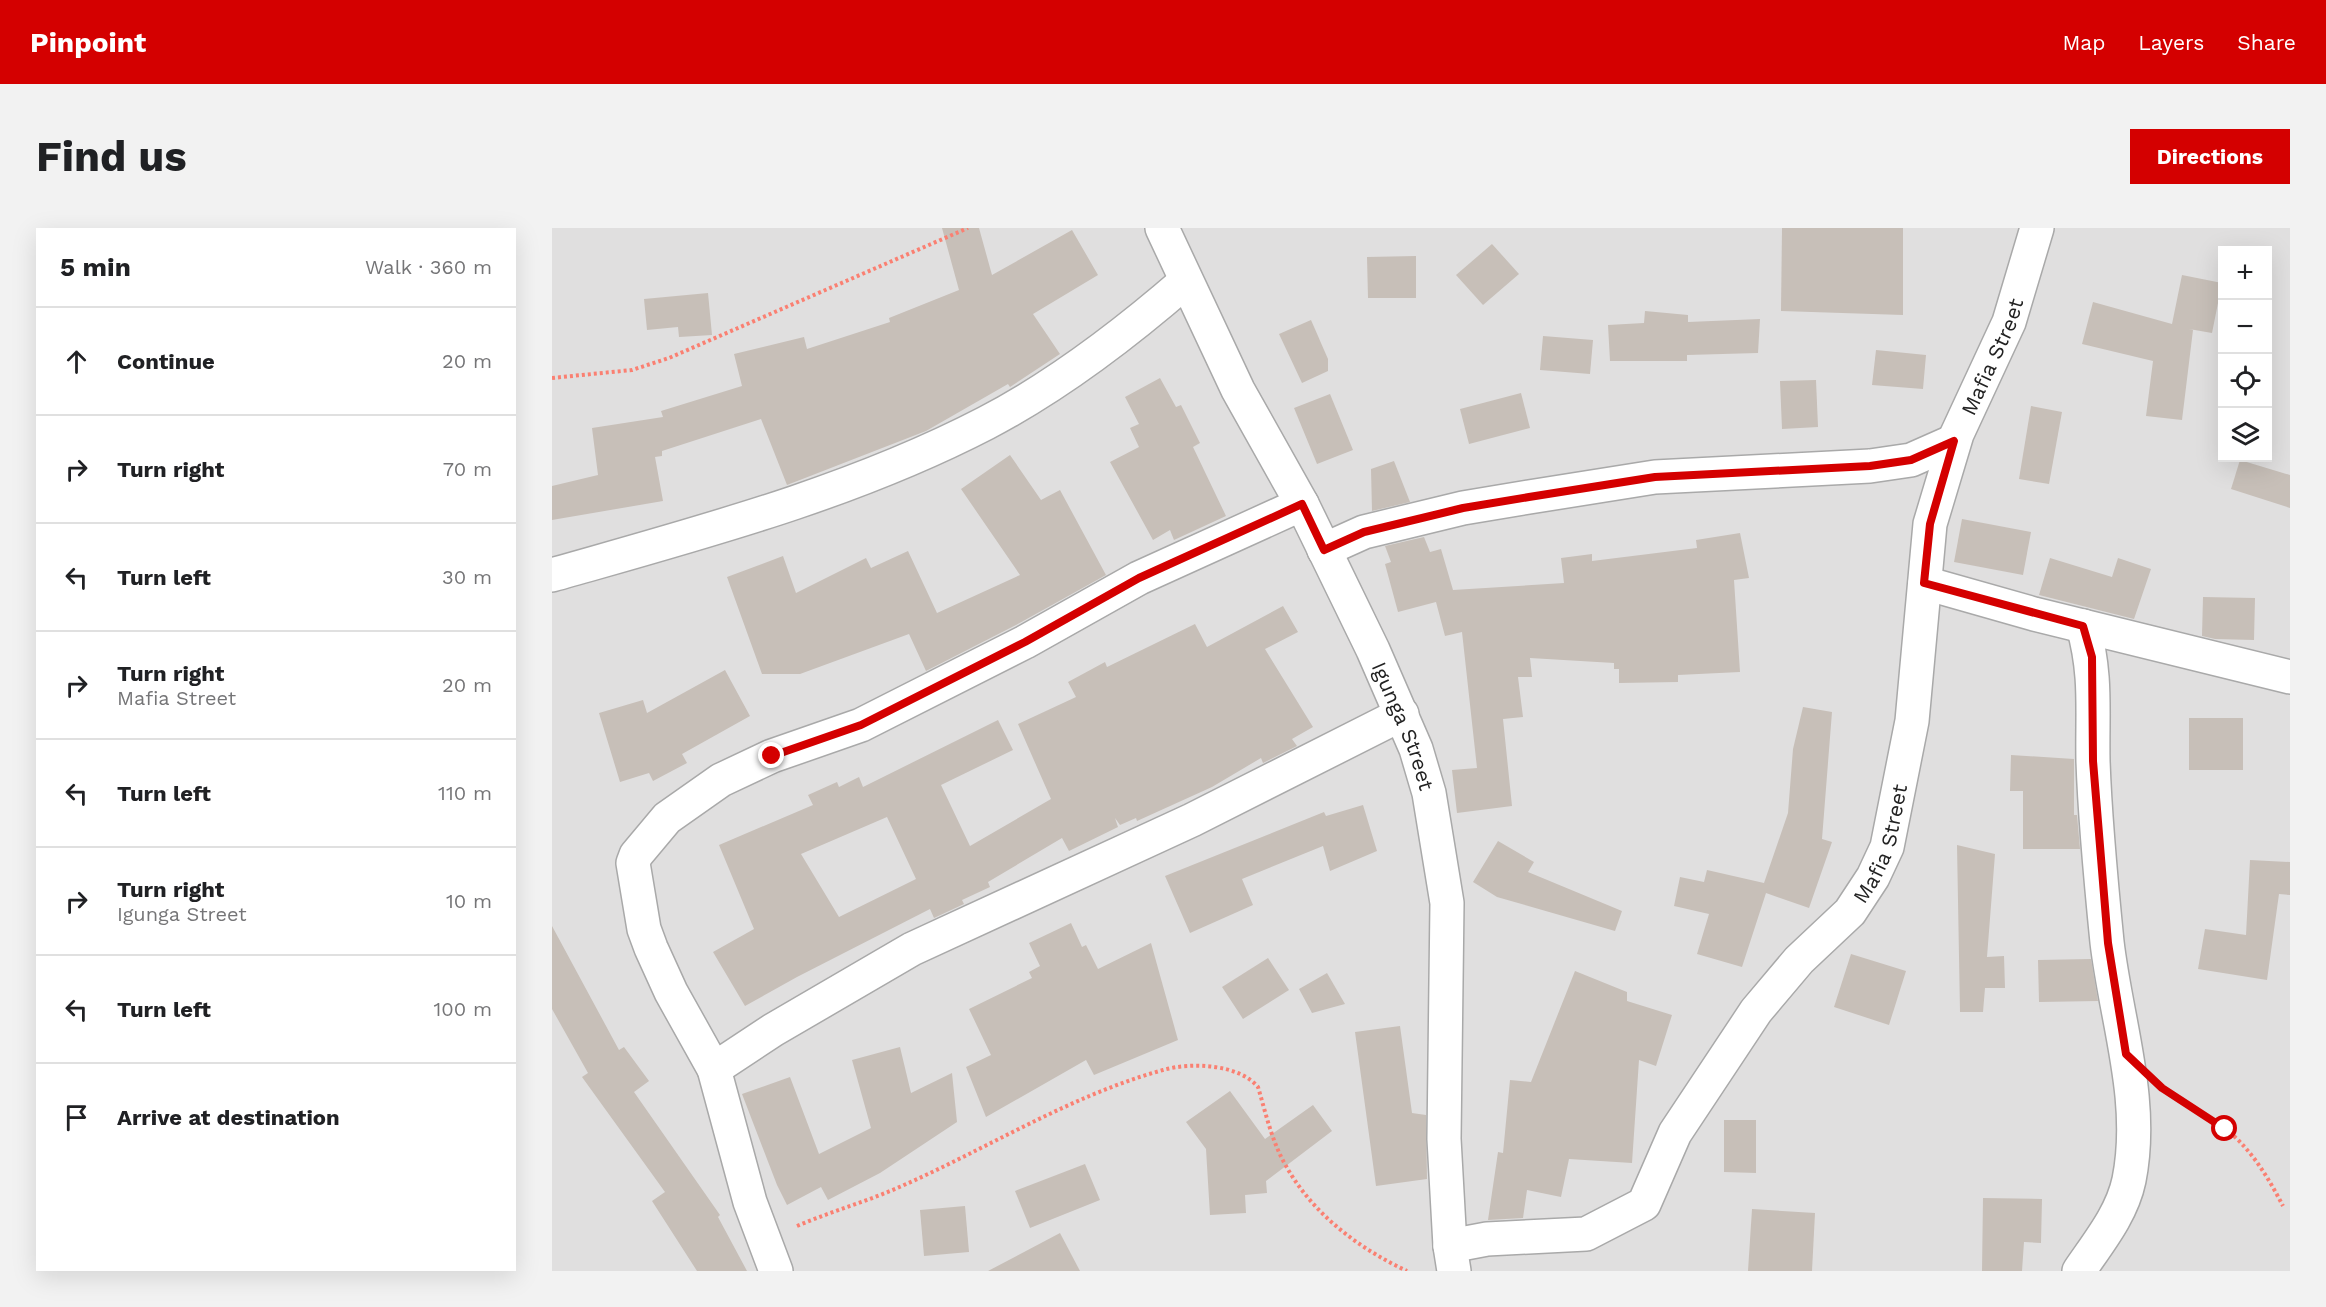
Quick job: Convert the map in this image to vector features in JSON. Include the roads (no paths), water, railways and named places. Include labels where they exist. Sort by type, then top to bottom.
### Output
[{"type":"street","name":"Igunga Street","points":[[1162,228],[1238,390],[1302,504],[1402,714],[1416,749],[1429,793],[1447,903],[1444,1139],[1452,1259]]},
{"type":"street","name":"Mafia Street","points":[[1452,1259],[1487,1239],[1586,1234],[1644,1204],[1675,1133],[1756,1011],[1799,960],[1861,898],[1887,847],[1912,721],[1930,524],[1954,441],[2009,322],[2037,228]]},
{"type":"street","points":[[552,575],[772,511],[938,447],[1034,395],[1148,314],[1186,281]]},
{"type":"street","points":[[1324,550],[1364,532],[1463,508],[1655,477],[1870,466],[1911,460],[1954,441]]},
{"type":"street","points":[[776,1271],[750,1202],[714,1069],[671,992],[651,948],[640,905],[634,860],[667,818],[721,780],[772,756],[861,725],[1015,647],[1139,578],[1302,504]]},
{"type":"street","points":[[1924,583],[2083,626],[2290,677]]},
{"type":"street","points":[[2079,1271],[2115,1216],[2129,1181],[2133,1138],[2126,1054],[2108,943],[2093,761],[2092,657],[2083,626]]},
{"type":"street","points":[[714,1069],[773,1030],[912,949],[1192,820],[1402,714]]}]
